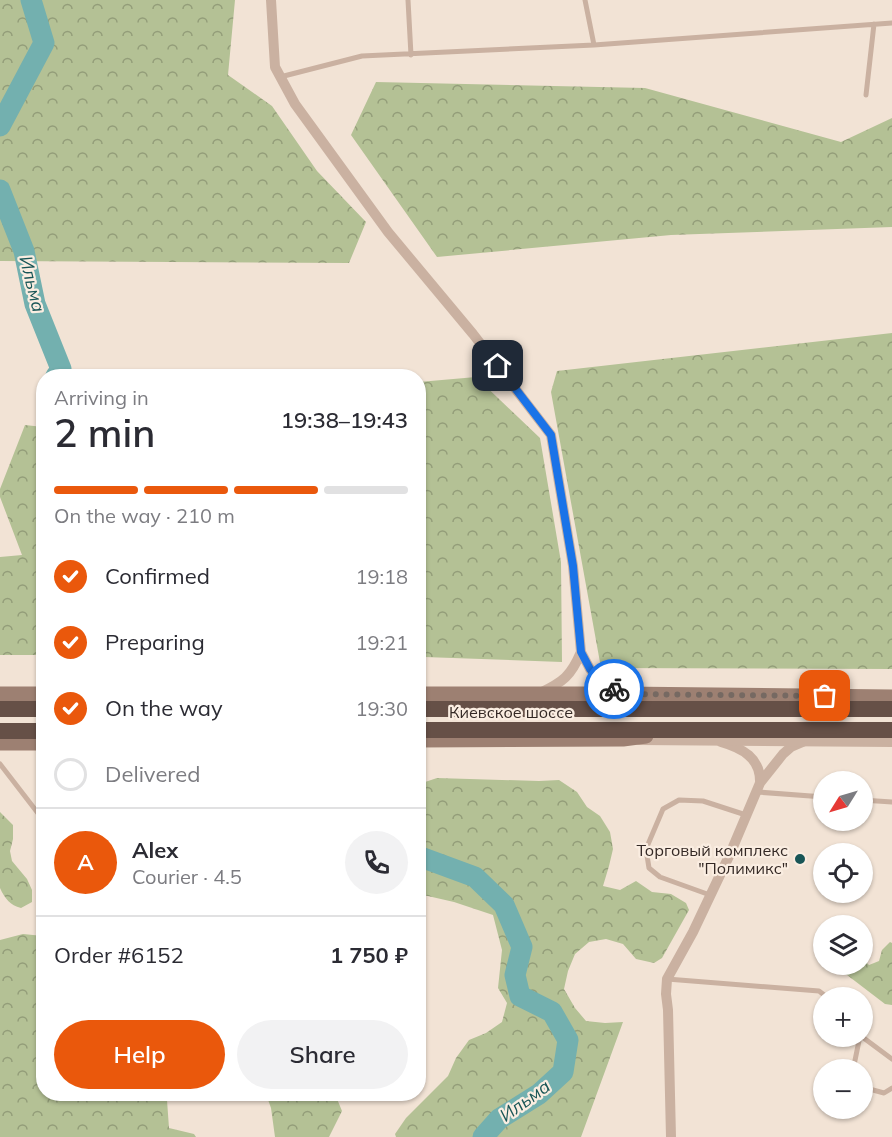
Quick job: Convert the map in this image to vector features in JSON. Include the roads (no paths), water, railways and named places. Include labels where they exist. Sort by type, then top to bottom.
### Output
[{"type":"highway","points":[[0,709],[36,709]]},
{"type":"highway","name":"Киевское шоссе","points":[[426,709],[892,710]]},
{"type":"highway","name":"Киевское шоссе","points":[[426,730],[713,734],[892,729]]},
{"type":"highway","points":[[0,731],[36,730]]},
{"type":"main road","points":[[0,694],[36,694]]},
{"type":"main road","points":[[426,694],[892,697]]},
{"type":"main road","points":[[426,740],[623,739],[713,734]]},
{"type":"main road","points":[[0,743],[36,743]]},
{"type":"street","points":[[271,0],[275,67],[295,104],[388,232],[473,334],[551,435],[573,566],[581,652],[590,669],[602,683],[622,694]]},
{"type":"street","points":[[538,694],[556,685],[574,669],[581,652]]},
{"type":"street","points":[[713,734],[810,740],[892,741]]},
{"type":"street","points":[[713,734],[743,750],[752,758],[760,774],[758,787]]},
{"type":"street","points":[[671,1137],[667,979],[693,932],[730,854],[758,787],[783,754],[798,744],[810,740]]},
{"type":"lane","points":[[408,0],[411,55]]},
{"type":"lane","points":[[585,0],[594,45]]},
{"type":"lane","points":[[280,76],[362,56],[594,45],[892,23]]},
{"type":"lane","points":[[866,95],[874,24]]},
{"type":"lane","points":[[0,764],[36,810]]},
{"type":"lane","points":[[758,787],[813,795]]},
{"type":"lane","points":[[710,896],[660,877],[650,868],[646,849],[663,809],[679,800],[703,801],[746,815]]},
{"type":"lane","points":[[873,801],[892,802]]},
{"type":"lane","points":[[667,979],[813,991]]},
{"type":"lane","points":[[873,1045],[892,1059]]},
{"type":"lane","points":[[873,1090],[884,1093],[892,1088]]},
{"type":"waterway","name":"Ильма","points":[[0,126],[44,43],[31,0]]},
{"type":"waterway","name":"Ильма","points":[[0,190],[24,251],[35,304],[61,369]]},
{"type":"waterway","name":"Ильма","points":[[426,859],[475,877],[504,905],[522,947],[515,975],[520,996],[552,1012],[568,1040],[563,1072],[539,1094],[499,1119],[483,1137]]},
{"type":"place","name":"Торговый комплекс \"Полимикс\"","points":[[800,859]]}]
